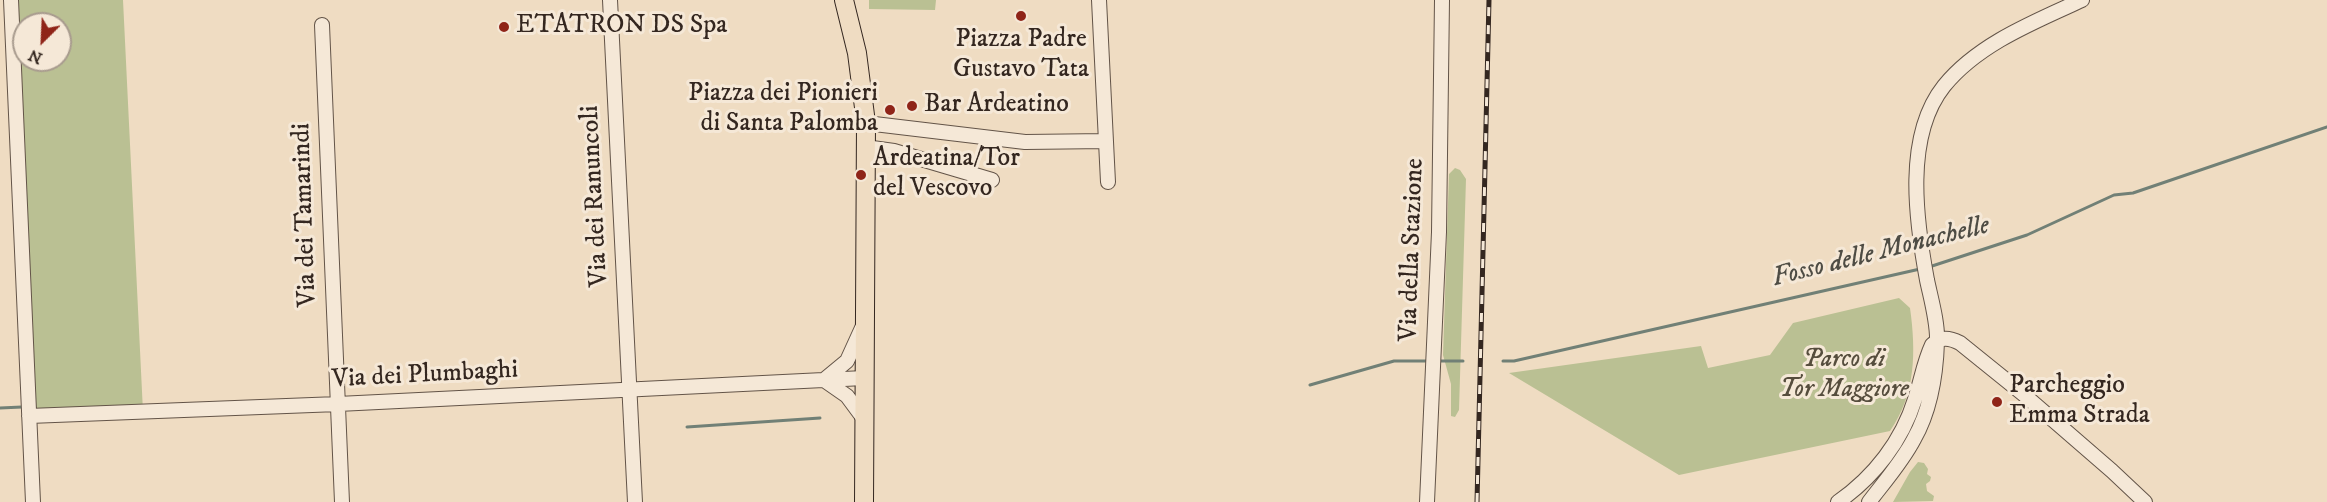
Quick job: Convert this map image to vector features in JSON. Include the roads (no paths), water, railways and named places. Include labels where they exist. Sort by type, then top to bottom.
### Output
[{"type":"main road","points":[[844,0],[857,53],[866,123],[864,502]]},
{"type":"street","points":[[10,0],[33,502]]},
{"type":"street","name":"Via dei Ranuncoli","points":[[610,0],[635,502]]},
{"type":"street","points":[[1099,0],[1108,182]]},
{"type":"street","name":"Via della Stazione","points":[[1427,502],[1439,232],[1442,0]]},
{"type":"street","points":[[1863,502],[1873,499],[1894,470],[1917,434],[1929,399],[1938,340],[1922,251],[1916,165],[1917,149],[1924,123],[1943,87],[1968,64],[2003,38],[2082,0]]},
{"type":"street","name":"Via dei Tamarindi","points":[[322,25],[342,502]]},
{"type":"street","points":[[866,123],[1025,142],[1106,141]]},
{"type":"street","points":[[866,147],[894,151],[992,180]]},
{"type":"street","points":[[864,419],[847,396],[824,380],[848,361],[865,319]]},
{"type":"street","points":[[1838,502],[1853,492],[1896,442],[1914,404],[1929,349],[1938,340],[1950,338],[1960,343],[2079,441],[2145,502]]},
{"type":"street","name":"Via dei Plumbaghi","points":[[29,416],[338,404],[864,378]]},
{"type":"waterway","name":"Fosso delle Monachelle","points":[[1929,267],[2027,235],[2114,195],[2133,193],[2327,127]]},
{"type":"waterway","name":"Fosso delle Monachelle","points":[[1503,361],[1514,361],[1920,269]]},
{"type":"waterway","name":"Fosso delle Monachelle","points":[[1310,385],[1394,361],[1430,361]]},
{"type":"waterway","name":"Fosso delle Monachelle","points":[[1437,361],[1463,361]]},
{"type":"waterway","name":"Fosso delle Monachelle","points":[[0,408],[22,407]]},
{"type":"waterway","name":"Fosso delle Monachelle","points":[[687,427],[820,418]]},
{"type":"railway","points":[[1477,502],[1489,0]]},
{"type":"place","name":"Piazza Padre Gustavo Tata","points":[[1021,16]]},
{"type":"place","name":"ETATRON DS Spa","points":[[504,27]]},
{"type":"place","name":"Bar Ardeatino","points":[[912,106]]},
{"type":"place","name":"Piazza dei Pionieri di Santa Palomba","points":[[890,110]]},
{"type":"place","name":"Ardeatina/Tor del Vescovo","points":[[861,175]]},
{"type":"place","name":"Parcheggio Emma Strada","points":[[1997,402]]},
{"type":"park label","name":"Parco di Tor Maggiore","points":[[1844,376]]}]
